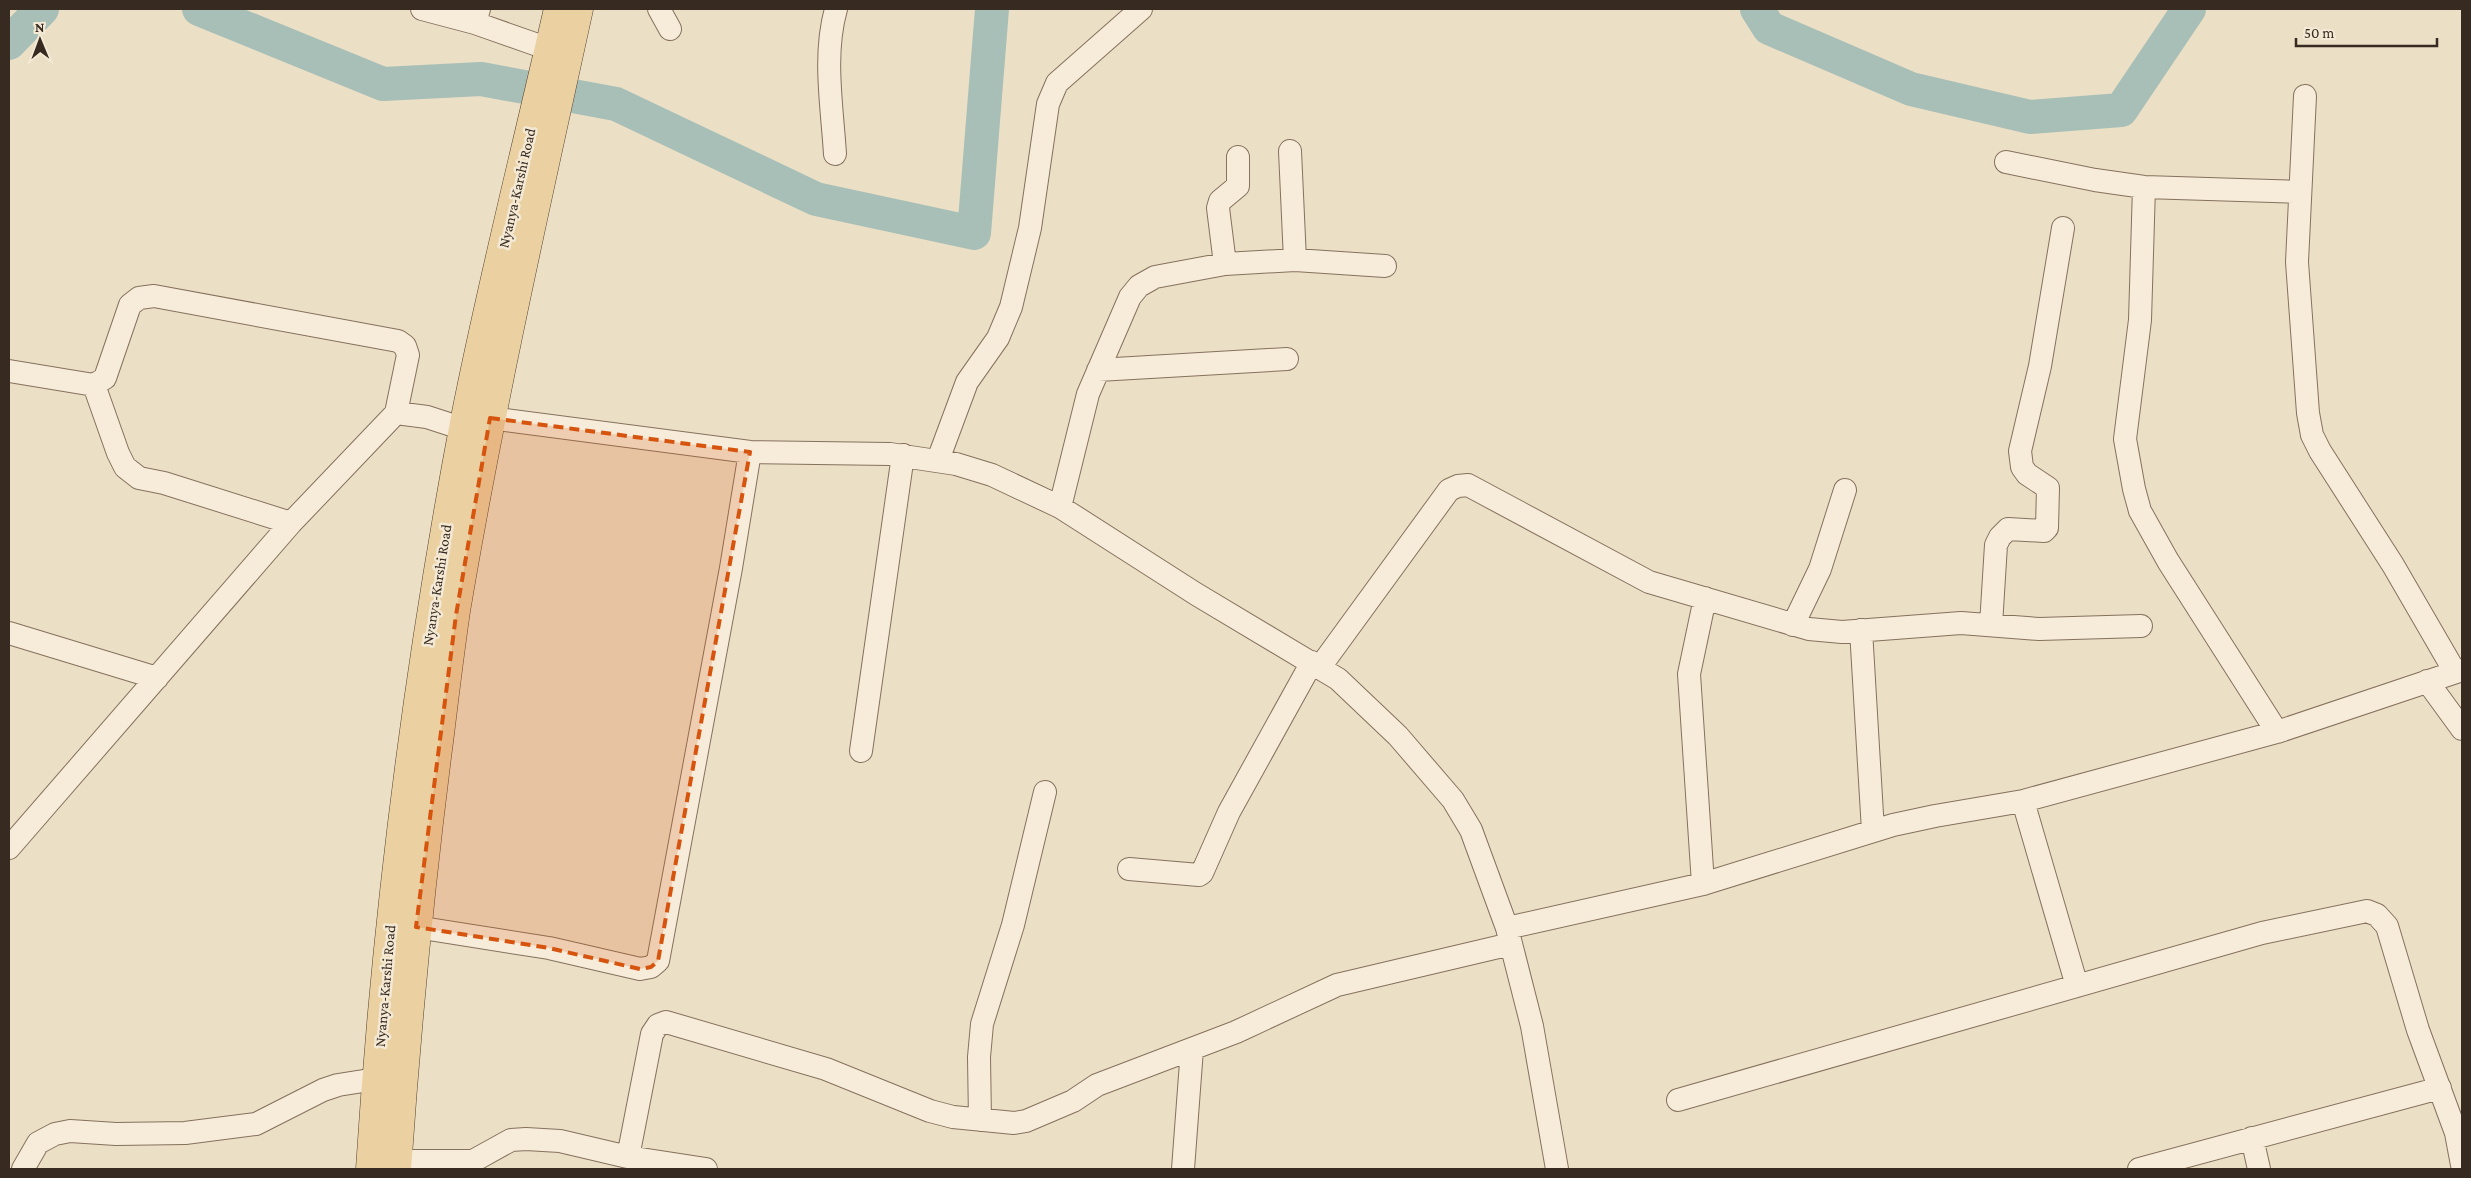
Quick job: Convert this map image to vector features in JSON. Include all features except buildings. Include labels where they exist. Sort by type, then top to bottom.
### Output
[{"type":"main road","name":"Nyanya-Karshi Road","points":[[370,1169],[391,914],[413,738],[434,596],[464,429],[496,278],[549,49],[571,14]]},
{"type":"main road","name":"Nyanya-Karshi Road","points":[[397,1165],[416,927],[456,615],[490,418],[545,163],[571,14]]},
{"type":"street","points":[[422,9],[477,16],[549,49]]},
{"type":"street","points":[[659,9],[670,29]]},
{"type":"street","points":[[835,154],[829,53],[830,30],[836,9]]},
{"type":"street","points":[[938,460],[967,382],[998,338],[1011,307],[1030,228],[1048,104],[1057,82],[1141,9]]},
{"type":"street","points":[[628,1157],[652,1034],[658,1024],[666,1022],[826,1069],[930,1111],[953,1117],[980,1120],[1014,1123],[1026,1121],[1073,1101],[1097,1085],[1236,1032],[1338,985],[1509,936],[1703,884],[1873,831],[1935,816],[2023,801],[2277,732],[2458,671],[2320,451],[2312,435],[2308,413],[2297,262],[2305,96]]},
{"type":"street","points":[[1290,151],[1295,260]]},
{"type":"street","points":[[1225,264],[1218,208],[1220,201],[1238,186],[1238,157]]},
{"type":"street","points":[[2006,162],[2095,180],[2144,187],[2300,192]]},
{"type":"street","points":[[2144,187],[2140,320],[2125,439],[2134,489],[2140,511],[2168,561],[2277,732]]},
{"type":"street","points":[[1991,625],[1996,545],[2000,537],[2008,529],[2040,531],[2047,528],[2048,488],[2027,474],[2022,467],[2020,451],[2040,366],[2063,228]]},
{"type":"street","points":[[1060,507],[1088,394],[1130,297],[1139,286],[1155,277],[1225,264],[1295,260],[1384,266]]},
{"type":"street","points":[[9,371],[94,385],[105,378],[130,305],[139,298],[154,296],[398,341],[405,346],[408,355],[396,414],[291,523],[157,678],[17,825],[9,848]]},
{"type":"street","points":[[1098,370],[1287,359]]},
{"type":"street","points":[[94,385],[118,453],[125,467],[139,478],[164,483],[291,523]]},
{"type":"street","points":[[396,414],[426,417],[464,429]]},
{"type":"street","points":[[490,418],[750,452],[903,456],[938,460],[992,475],[1060,507],[1196,594],[1338,679],[1398,736],[1453,800],[1471,830],[1509,936],[1532,1026],[1554,1168]]},
{"type":"street","points":[[416,927],[549,948],[640,969],[651,967],[658,961],[732,568],[750,452]]},
{"type":"street","points":[[861,751],[903,456]]},
{"type":"street","points":[[1129,869],[1199,875],[1202,872],[1229,812],[1316,665],[1449,490],[1458,486],[1468,485],[1649,582],[1809,630],[1842,632],[1961,623],[2039,629],[2141,626]]},
{"type":"street","points":[[1793,625],[1820,569],[1846,490]]},
{"type":"street","points":[[1703,884],[1689,674],[1705,598]]},
{"type":"street","points":[[1861,630],[1873,831]]},
{"type":"street","points":[[9,634],[157,678]]},
{"type":"street","points":[[2427,681],[2462,729]]},
{"type":"street","points":[[980,1120],[979,1057],[982,1024],[1013,925],[1045,792]]},
{"type":"street","points":[[2023,801],[2076,986]]},
{"type":"street","points":[[1678,1100],[2262,933],[2367,911],[2377,915],[2387,926],[2418,1030],[2440,1088],[2461,1153]]},
{"type":"street","points":[[1183,1169],[1192,1049]]},
{"type":"street","points":[[23,1169],[38,1143],[55,1134],[70,1131],[116,1134],[185,1133],[256,1124],[324,1090],[338,1085],[376,1079]]},
{"type":"street","points":[[2139,1169],[2440,1088]]},
{"type":"street","points":[[397,1165],[473,1161],[511,1140],[526,1138],[560,1141],[628,1157],[706,1169]]},
{"type":"street","points":[[2252,1138],[2259,1169]]},
{"type":"highlighted area","points":[[490,418],[750,452],[658,961],[651,967],[640,969],[549,948],[416,927],[456,615]]},
{"type":"waterway","points":[[9,43],[42,9]]},
{"type":"waterway","points":[[199,9],[383,84],[481,79],[616,104],[816,199],[974,233],[992,9]]},
{"type":"waterway","points":[[1757,9],[1769,28],[1911,89],[2030,117],[2121,110],[2189,9]]}]
